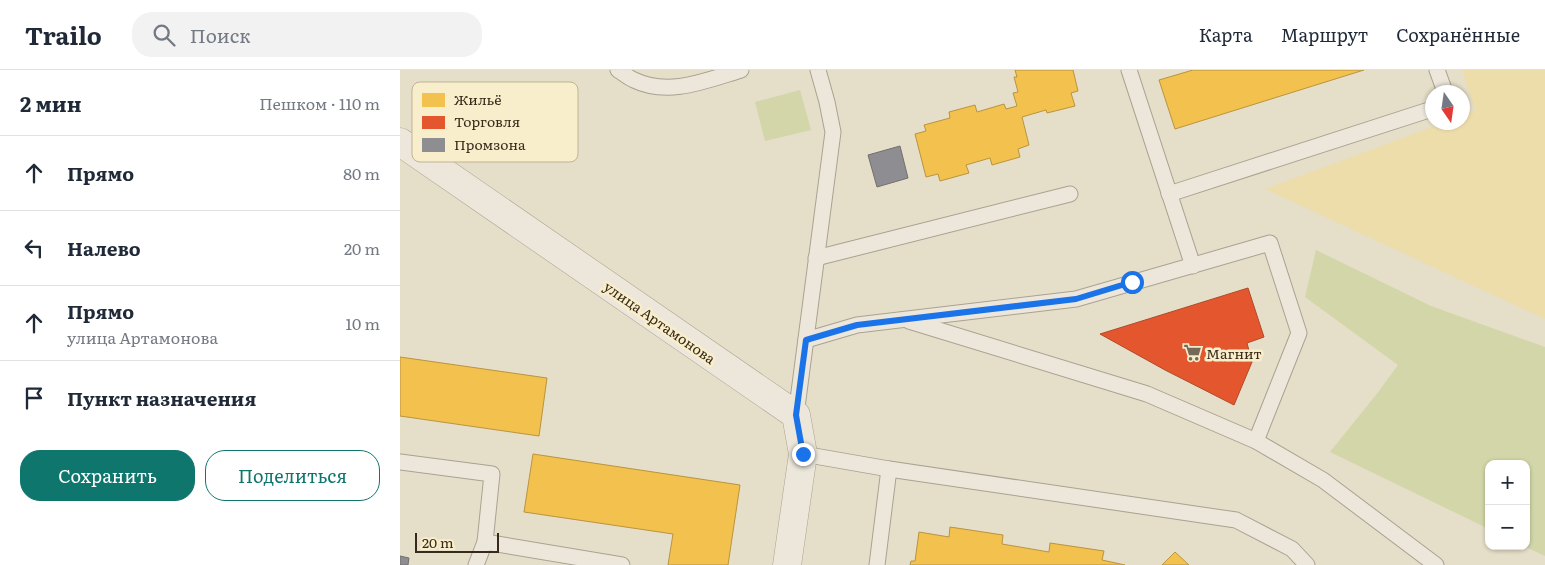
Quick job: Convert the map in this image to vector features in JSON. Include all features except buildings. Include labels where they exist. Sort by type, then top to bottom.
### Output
[{"type":"street","name":"улица Артамонова","points":[[400,142],[412,150]]},
{"type":"street","name":"улица Артамонова","points":[[429,162],[796,415]]},
{"type":"street","points":[[787,565],[803,454],[796,415]]},
{"type":"lane","points":[[618,70],[635,81],[660,88],[685,86],[741,70]]},
{"type":"lane","points":[[796,415],[833,132],[818,70]]},
{"type":"lane","points":[[1129,70],[1193,266]]},
{"type":"lane","points":[[1437,70],[1442,85]]},
{"type":"lane","points":[[1169,194],[1425,111]]},
{"type":"lane","points":[[816,258],[1070,194]]},
{"type":"lane","points":[[806,340],[857,325],[1076,299],[1270,242],[1299,333],[1256,442]]},
{"type":"lane","points":[[904,319],[1147,394],[1256,442],[1323,480],[1436,565]]},
{"type":"lane","points":[[803,454],[889,469],[1236,520],[1292,549],[1307,565]]},
{"type":"lane","points":[[400,462],[492,474],[485,542],[476,565]]},
{"type":"lane","points":[[877,565],[889,469]]},
{"type":"lane","points":[[485,542],[622,565]]},
{"type":"green space","points":[[800,90],[811,130],[765,141],[755,102]]},
{"type":"green space","points":[[1316,250],[1431,306],[1545,347],[1545,556],[1530,549],[1530,460],[1485,460],[1485,527],[1330,452],[1398,365],[1305,297]]},
{"type":"sand","points":[[1462,70],[1545,70],[1545,319],[1265,189],[1425,130],[1470,130],[1470,112],[1475,110],[1470,95],[1470,85],[1467,85]]},
{"type":"place","name":"Магнит","points":[[1192,353]]},
{"type":"route","points":[[803,454],[796,415],[806,340],[857,325],[1076,299],[1132,282]]}]
